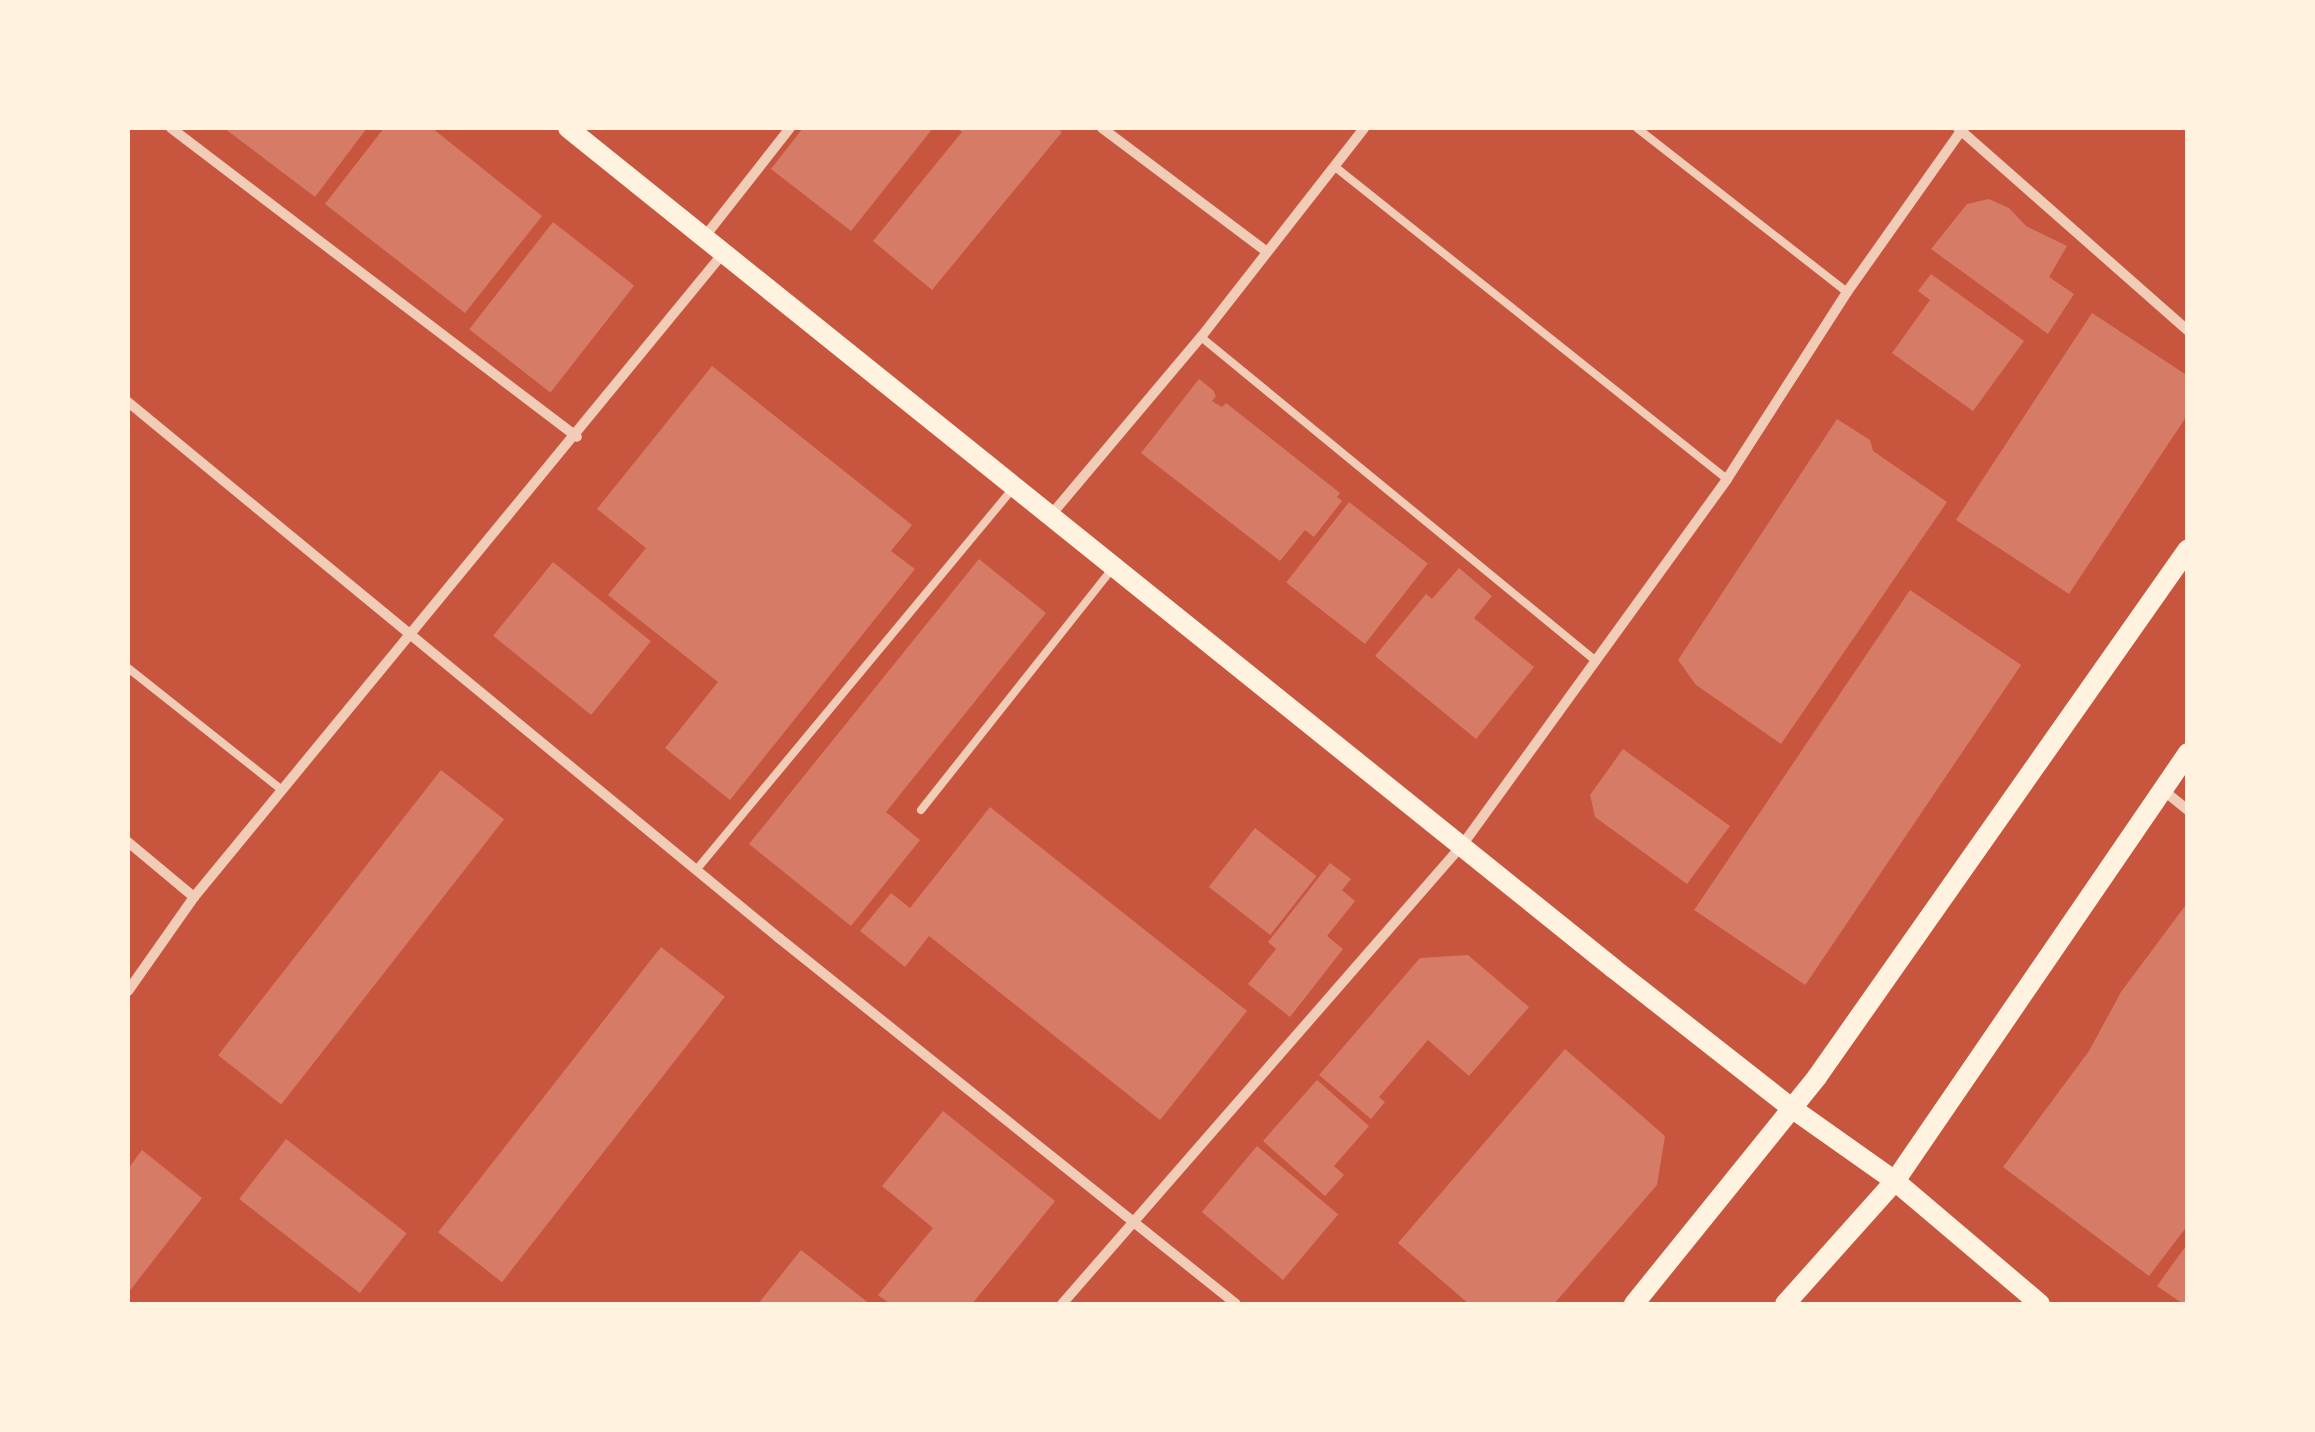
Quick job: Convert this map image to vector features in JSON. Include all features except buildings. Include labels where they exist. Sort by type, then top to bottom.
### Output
[{"type":"main road","points":[[568,128],[726,250],[1793,1109],[1894,1182],[2040,1304]]},
{"type":"main road","points":[[1634,1304],[1793,1109],[2188,549]]},
{"type":"main road","points":[[1785,1304],[1894,1182],[2188,752]]},
{"type":"street","points":[[171,128],[577,437]]},
{"type":"street","points":[[706,234],[790,128]]},
{"type":"street","points":[[1102,128],[1266,252]]},
{"type":"street","points":[[1051,515],[1200,337],[1364,128]]},
{"type":"street","points":[[1062,1304],[1138,1222],[1463,844],[1727,479],[1847,292],[1961,128],[2188,330]]},
{"type":"street","points":[[128,991],[194,897],[577,437],[726,250]]},
{"type":"street","points":[[128,402],[1236,1304]]},
{"type":"street","points":[[2162,790],[2188,810]]},
{"type":"street","points":[[128,842],[194,897]]},
{"type":"lane","points":[[1637,128],[1847,292]]},
{"type":"lane","points":[[1334,166],[1727,479]]},
{"type":"lane","points":[[1200,337],[1596,661]]},
{"type":"lane","points":[[697,869],[1015,486]]},
{"type":"lane","points":[[920,810],[1114,566]]},
{"type":"lane","points":[[128,668],[282,790]]}]
